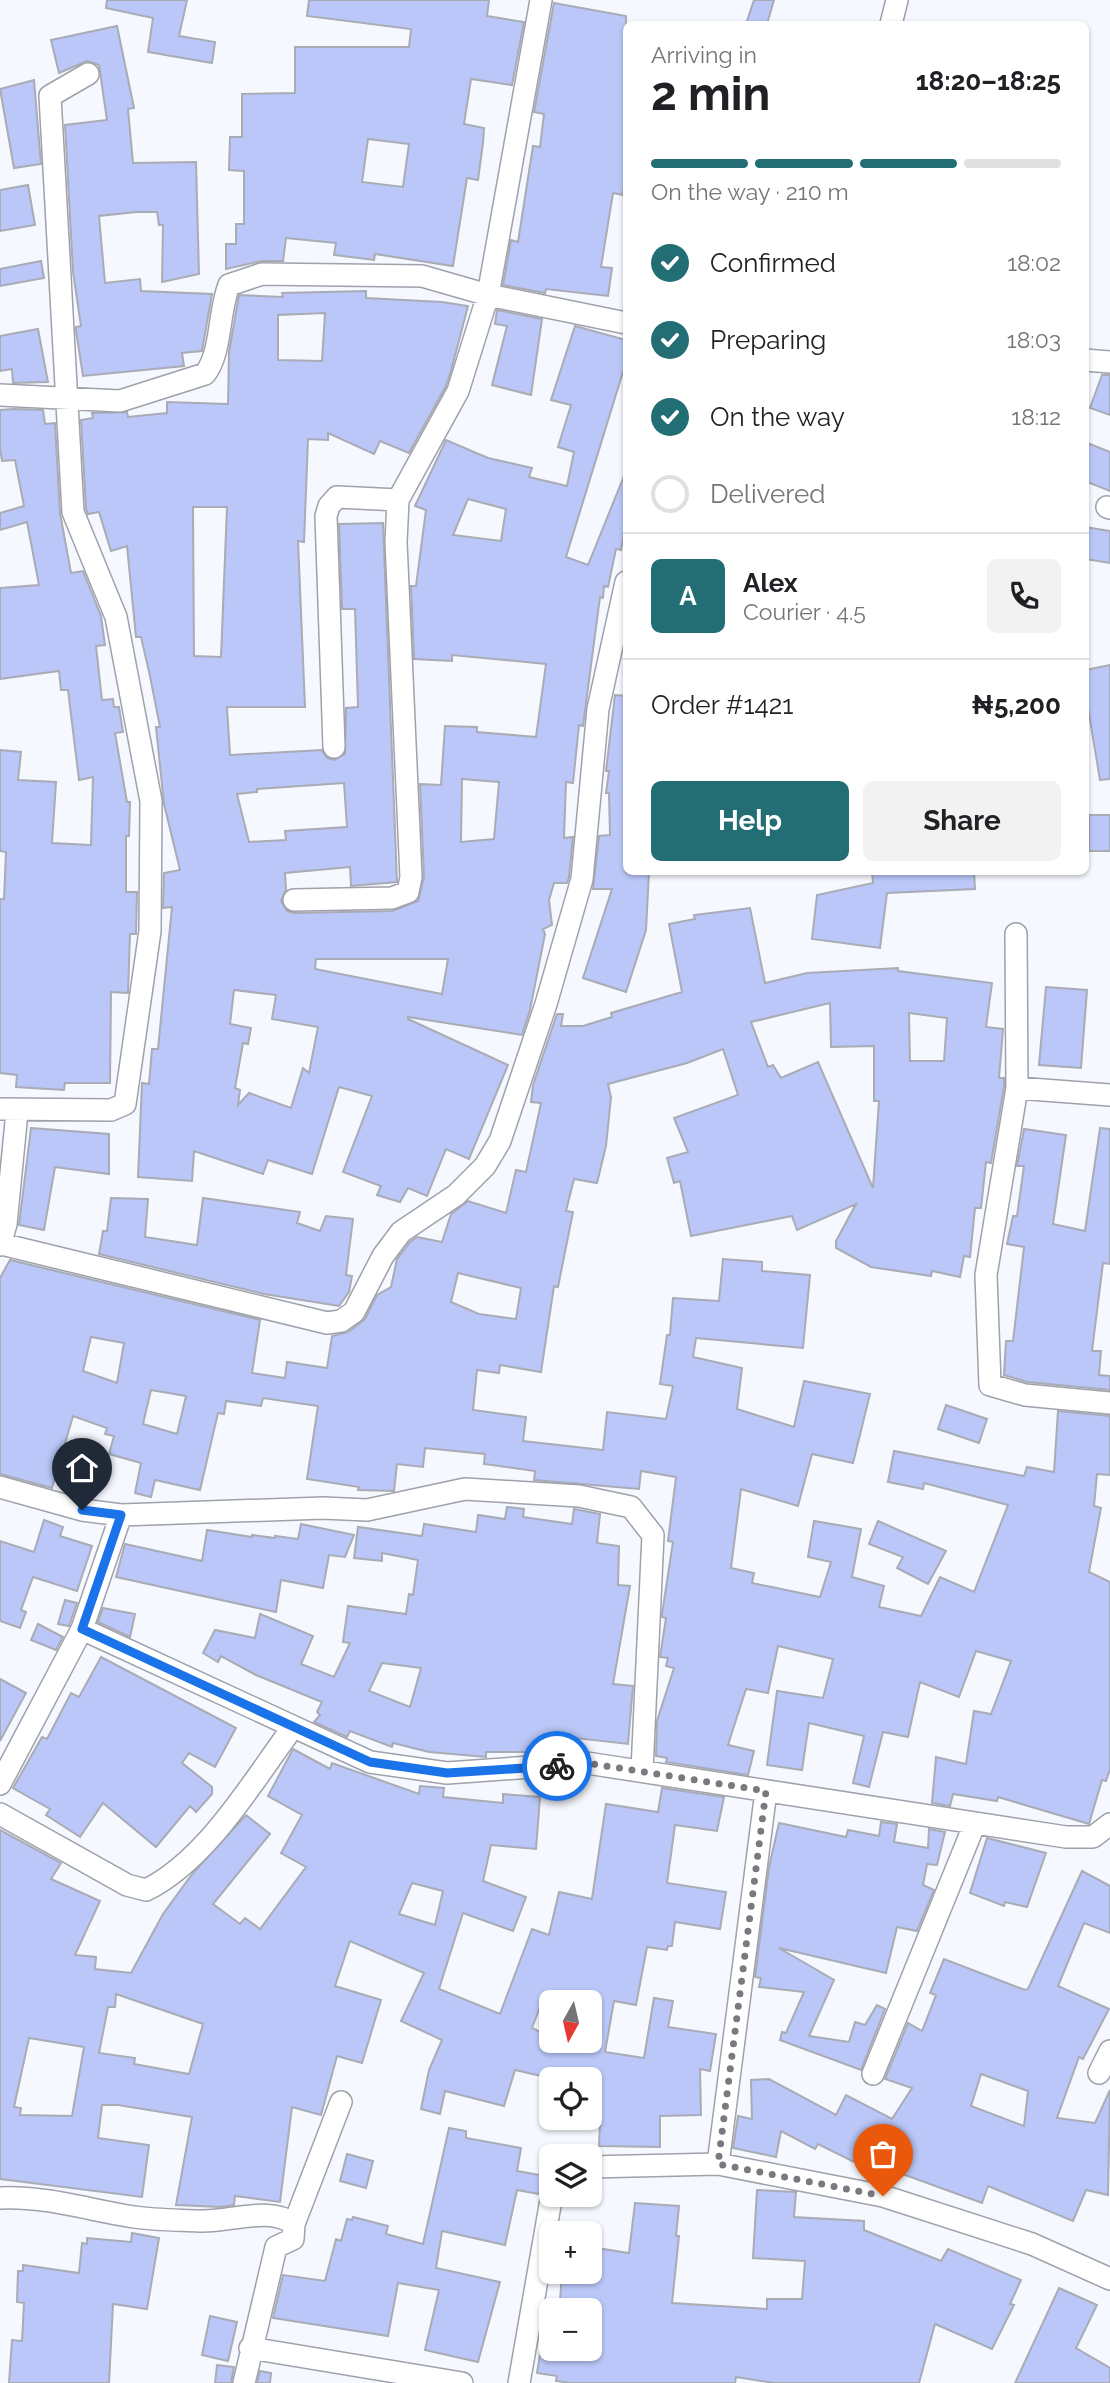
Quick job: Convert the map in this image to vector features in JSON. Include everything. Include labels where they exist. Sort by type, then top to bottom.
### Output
[{"type":"street","points":[[294,900],[392,898],[408,892],[411,877],[396,542],[398,500],[458,391],[488,295],[541,0]]},
{"type":"street","points":[[892,21],[897,0]]},
{"type":"street","points":[[88,74],[50,96],[61,271],[64,398],[73,512],[116,617],[151,801],[150,931],[125,1104],[111,1110],[9,1110],[6,1224],[0,1245],[327,1323],[341,1321],[354,1312],[383,1256],[401,1232],[456,1195],[485,1166],[500,1141],[546,1004],[582,879],[598,709],[623,596]]},
{"type":"street","points":[[0,395],[120,401],[205,374],[212,366],[221,305],[229,285],[262,274],[422,276],[488,295],[623,322]]},
{"type":"street","points":[[1089,360],[1110,362]]},
{"type":"street","points":[[334,747],[326,516],[329,506],[337,497],[398,500]]},
{"type":"street","points":[[1016,934],[1017,1088],[986,1275],[990,1385],[1025,1395],[1110,1403]]},
{"type":"street","points":[[1017,1088],[1110,1095]]},
{"type":"street","points":[[0,1487],[82,1510],[121,1515],[323,1508],[368,1510],[465,1489],[579,1496],[631,1507],[653,1535],[642,1770]]},
{"type":"street","points":[[0,1784],[82,1629],[121,1515]]},
{"type":"street","points":[[82,1629],[185,1674],[370,1762],[447,1773],[587,1763],[1066,1837],[1093,1837],[1110,1824]]},
{"type":"street","points":[[0,1814],[127,1885],[146,1890],[160,1883],[213,1834],[293,1727]]},
{"type":"street","points":[[718,2164],[766,1791]]},
{"type":"street","points":[[873,2074],[975,1823]]},
{"type":"street","points":[[1099,2073],[1110,2051]]},
{"type":"street","points":[[244,2383],[250,2348],[276,2247],[293,2239],[294,2224],[341,2102]]},
{"type":"street","points":[[602,2167],[718,2164],[883,2196],[1032,2244],[1110,2279]]},
{"type":"street","points":[[0,2198],[30,2197],[135,2217],[201,2221],[269,2215],[285,2218],[294,2224]]},
{"type":"street","points":[[519,2383],[550,2207]]},
{"type":"street","points":[[250,2348],[462,2383]]},
{"type":"building","points":[[107,0],[187,0],[179,36],[215,42],[212,63],[148,52],[153,18],[106,8]]},
{"type":"building","points":[[309,0],[489,0],[487,16],[524,22],[512,85],[471,79],[464,124],[484,128],[483,143],[478,180],[467,178],[453,266],[375,254],[374,260],[334,255],[336,243],[286,238],[283,261],[262,261],[226,269],[226,244],[236,244],[236,224],[244,224],[244,171],[229,170],[230,137],[242,137],[242,94],[295,93],[295,47],[409,47],[411,29],[307,16]],"holes":[[[368,139],[409,144],[403,187],[362,182]]]},
{"type":"building","points":[[754,0],[774,0],[768,21],[747,21]]},
{"type":"building","points":[[554,3],[626,16],[626,21],[623,21],[623,195],[613,193],[601,267],[612,268],[608,296],[546,289],[545,293],[503,285],[511,240],[518,242],[533,146],[540,147],[544,114],[534,112]]},
{"type":"building","points":[[117,26],[134,108],[128,109],[133,163],[196,162],[199,274],[162,282],[163,225],[159,225],[157,212],[136,212],[99,216],[105,283],[140,279],[141,291],[212,294],[202,351],[182,353],[184,366],[83,376],[76,331],[76,327],[81,326],[73,272],[65,125],[107,120],[99,65],[87,61],[59,73],[51,40]]},
{"type":"building","points":[[34,80],[41,164],[14,168],[0,89]]},
{"type":"building","points":[[28,185],[35,225],[0,231],[0,190]]},
{"type":"building","points":[[41,261],[44,278],[0,286],[0,269]]},
{"type":"building","points":[[366,291],[366,298],[468,306],[446,386],[409,453],[380,441],[374,454],[328,433],[328,440],[308,439],[304,542],[298,541],[305,707],[227,707],[230,755],[322,750],[327,758],[334,760],[345,754],[346,708],[358,707],[355,609],[342,609],[339,524],[383,523],[397,882],[351,886],[350,867],[285,873],[286,890],[281,901],[287,911],[294,913],[392,911],[418,901],[424,877],[420,784],[441,785],[445,726],[477,727],[477,732],[536,737],[546,664],[452,655],[452,661],[414,659],[411,586],[416,586],[426,510],[415,506],[446,440],[488,458],[532,468],[529,477],[567,486],[574,452],[558,447],[571,405],[551,400],[575,326],[623,339],[623,372],[566,557],[588,565],[623,478],[621,550],[616,549],[608,587],[604,586],[603,598],[600,597],[583,726],[579,725],[573,783],[566,782],[564,838],[573,837],[569,877],[567,883],[554,883],[549,900],[552,925],[543,929],[545,934],[530,1010],[522,1035],[408,1017],[508,1065],[469,1159],[446,1149],[427,1196],[408,1188],[400,1202],[377,1195],[381,1186],[343,1172],[372,1096],[339,1087],[312,1174],[268,1160],[263,1174],[194,1151],[192,1181],[138,1177],[142,1083],[149,1084],[152,1049],[158,1049],[172,907],[163,908],[164,873],[180,870],[164,804],[156,727],[160,727],[141,637],[136,637],[127,546],[111,551],[99,512],[88,514],[86,509],[81,420],[93,418],[92,413],[127,412],[128,417],[167,413],[167,402],[228,404],[229,352],[239,295],[283,297],[282,293]],"holes":[[[325,313],[322,361],[278,360],[278,315]],[[468,499],[506,509],[501,541],[453,535]],[[193,507],[227,507],[221,657],[194,656]],[[462,779],[499,782],[494,839],[461,842]],[[344,783],[347,827],[285,831],[286,840],[249,842],[237,794],[257,792],[257,789]],[[316,959],[448,959],[442,994],[315,969]],[[234,990],[276,995],[272,1019],[318,1027],[309,1073],[303,1068],[291,1108],[249,1093],[238,1105],[240,1090],[235,1088],[243,1043],[248,1044],[251,1028],[230,1024]]]},
{"type":"building","points":[[497,310],[542,319],[531,395],[492,385],[507,326],[495,324]]},
{"type":"building","points":[[38,329],[48,382],[13,383],[12,369],[0,371],[0,336]]},
{"type":"building","points":[[1102,375],[1110,375],[1110,415],[1090,408]]},
{"type":"building","points":[[0,410],[43,410],[45,424],[55,423],[60,513],[71,573],[83,571],[101,616],[105,645],[96,646],[102,700],[113,699],[114,707],[119,707],[123,732],[115,733],[127,802],[130,802],[129,836],[126,836],[126,892],[137,892],[136,934],[130,934],[128,993],[111,992],[110,1083],[65,1083],[64,1090],[16,1087],[17,1075],[0,1073],[0,899],[4,899],[6,852],[0,851],[0,750],[21,752],[18,780],[56,782],[52,843],[91,845],[93,777],[79,780],[68,690],[61,690],[59,671],[0,679],[0,588],[39,585],[27,522],[0,530],[0,513],[24,506],[15,460],[2,461],[0,448]]},
{"type":"building","points":[[1089,444],[1110,452],[1110,491],[1089,483]]},
{"type":"building","points":[[1089,528],[1110,531],[1110,563],[1089,560]]},
{"type":"building","points":[[1110,665],[1110,779],[1100,780],[1089,714],[1089,669]]},
{"type":"building","points":[[615,695],[623,696],[623,875],[649,875],[646,930],[626,992],[583,978],[612,889],[593,889],[599,836],[610,835],[609,793],[606,793],[609,771],[606,771]]},
{"type":"building","points":[[1089,815],[1110,815],[1110,851],[1089,851]]},
{"type":"building","points":[[872,875],[974,875],[975,889],[887,893],[880,948],[812,939],[817,895],[873,883]]},
{"type":"building","points":[[750,908],[765,983],[807,973],[898,968],[898,971],[992,983],[986,1027],[1003,1029],[999,1078],[1004,1078],[1004,1087],[991,1163],[986,1162],[981,1208],[975,1208],[970,1257],[964,1256],[960,1277],[932,1271],[931,1276],[871,1267],[836,1248],[836,1241],[856,1204],[797,1230],[792,1216],[691,1236],[680,1181],[674,1183],[667,1158],[688,1152],[674,1118],[738,1095],[723,1049],[687,1063],[608,1084],[611,1097],[606,1146],[597,1183],[574,1179],[566,1211],[573,1212],[558,1287],[554,1286],[541,1372],[500,1365],[499,1373],[477,1370],[473,1410],[526,1417],[523,1441],[603,1450],[607,1412],[666,1419],[673,1386],[660,1384],[667,1335],[670,1335],[673,1298],[719,1301],[723,1259],[762,1262],[762,1271],[810,1275],[803,1348],[696,1338],[693,1357],[742,1368],[737,1409],[794,1427],[804,1381],[870,1394],[853,1463],[812,1454],[798,1506],[741,1489],[731,1568],[754,1573],[752,1583],[820,1597],[831,1562],[808,1557],[814,1521],[861,1529],[852,1577],[884,1586],[879,1607],[921,1616],[940,1577],[974,1592],[1008,1505],[924,1483],[923,1489],[888,1482],[894,1451],[1024,1476],[1027,1467],[1054,1472],[1058,1411],[1110,1416],[1110,1475],[1097,1474],[1094,1506],[1101,1508],[1089,1572],[1110,1582],[1110,1769],[1106,1781],[1102,1780],[1089,1824],[998,1797],[997,1801],[953,1794],[950,1806],[932,1803],[936,1757],[966,1764],[974,1711],[991,1714],[1011,1661],[976,1651],[959,1697],[920,1682],[908,1737],[883,1732],[869,1787],[853,1783],[864,1736],[809,1723],[802,1770],[767,1765],[777,1691],[823,1698],[833,1659],[778,1646],[768,1693],[746,1689],[728,1745],[754,1751],[748,1775],[666,1762],[667,1758],[656,1756],[657,1721],[674,1668],[666,1666],[668,1658],[660,1657],[666,1618],[662,1617],[662,1614],[673,1542],[668,1541],[676,1477],[641,1471],[639,1489],[534,1480],[535,1471],[484,1464],[485,1454],[425,1448],[423,1467],[397,1464],[394,1491],[358,1490],[359,1487],[307,1479],[318,1406],[263,1398],[261,1406],[226,1401],[224,1414],[218,1413],[200,1490],[155,1480],[151,1497],[135,1493],[141,1463],[109,1454],[114,1436],[105,1434],[107,1428],[73,1416],[52,1488],[0,1474],[0,1278],[10,1260],[260,1320],[252,1373],[285,1378],[287,1362],[327,1368],[332,1336],[348,1332],[365,1319],[377,1295],[391,1287],[397,1259],[410,1242],[417,1237],[442,1242],[451,1214],[468,1201],[506,1213],[516,1170],[526,1172],[541,1103],[531,1102],[533,1085],[557,1014],[563,1014],[561,1026],[583,1026],[612,1017],[611,1013],[682,992],[669,924],[695,919],[694,915]],"holes":[[[830,1003],[831,1047],[874,1046],[874,1101],[879,1101],[873,1188],[818,1062],[781,1078],[773,1065],[768,1067],[751,1022]],[[909,1013],[947,1018],[944,1061],[910,1061]],[[458,1273],[521,1288],[516,1319],[479,1314],[451,1302]],[[91,1337],[124,1343],[117,1383],[83,1371]],[[151,1390],[186,1396],[177,1434],[143,1424]]]},
{"type":"building","points":[[1046,987],[1087,990],[1081,1068],[1039,1065]]},
{"type":"building","points":[[31,1128],[109,1134],[109,1174],[55,1167],[44,1230],[19,1225]]},
{"type":"building","points":[[1100,1128],[1110,1129],[1110,1264],[1103,1263],[1092,1351],[1101,1351],[1099,1375],[1110,1376],[1110,1390],[1027,1382],[1004,1375],[1006,1341],[1013,1341],[1024,1247],[1007,1244],[1013,1216],[1017,1216],[1024,1166],[1017,1166],[1024,1129],[1066,1135],[1053,1224],[1085,1231]]},
{"type":"building","points":[[111,1198],[148,1199],[145,1237],[197,1245],[203,1198],[300,1212],[297,1223],[320,1231],[326,1216],[353,1219],[346,1275],[352,1276],[349,1292],[339,1306],[264,1294],[99,1254],[103,1231],[107,1231]]},
{"type":"building","points":[[946,1405],[987,1419],[979,1443],[938,1429]]},
{"type":"building","points":[[507,1507],[524,1509],[523,1517],[572,1524],[574,1509],[600,1514],[597,1543],[619,1546],[618,1585],[630,1586],[613,1684],[633,1686],[628,1744],[567,1737],[567,1743],[541,1742],[541,1752],[486,1752],[486,1757],[429,1752],[393,1743],[392,1747],[350,1731],[347,1737],[314,1722],[320,1715],[317,1712],[322,1702],[256,1675],[221,1656],[218,1662],[203,1653],[215,1630],[255,1638],[260,1614],[313,1636],[301,1664],[334,1677],[350,1643],[343,1642],[348,1606],[406,1614],[409,1594],[413,1595],[418,1560],[382,1553],[382,1561],[354,1558],[358,1527],[422,1536],[424,1524],[476,1532],[478,1515],[505,1519]],"holes":[[[382,1663],[421,1668],[410,1707],[369,1691]]]},
{"type":"building","points":[[44,1520],[63,1527],[60,1536],[92,1546],[77,1591],[33,1577],[21,1610],[26,1612],[20,1628],[0,1621],[0,1541],[34,1552]]},
{"type":"building","points":[[878,1521],[946,1551],[928,1584],[897,1568],[903,1557],[869,1544]]},
{"type":"building","points":[[301,1524],[354,1535],[345,1557],[329,1555],[323,1588],[281,1580],[276,1612],[116,1577],[125,1544],[202,1561],[207,1530],[252,1537],[298,1539]]},
{"type":"building","points":[[65,1600],[77,1603],[69,1626],[58,1624]]},
{"type":"building","points":[[103,1608],[135,1614],[130,1637],[98,1622]]},
{"type":"building","points":[[38,1624],[63,1637],[56,1650],[31,1640]]},
{"type":"building","points":[[101,1657],[236,1728],[215,1767],[189,1753],[182,1763],[212,1787],[212,1794],[196,1812],[190,1806],[156,1847],[103,1803],[80,1837],[46,1815],[50,1809],[13,1788],[42,1737],[47,1739],[71,1693],[79,1697]]},
{"type":"building","points":[[0,1679],[26,1693],[0,1741]]},
{"type":"building","points":[[293,1749],[330,1769],[332,1763],[419,1794],[420,1786],[444,1788],[443,1797],[503,1803],[503,1794],[540,1797],[536,1849],[491,1845],[483,1881],[526,1897],[513,1931],[463,1913],[439,1989],[500,2014],[532,1929],[549,1935],[559,1892],[592,1899],[606,1804],[658,1812],[662,1788],[724,1797],[717,1831],[675,1825],[667,1883],[726,1892],[720,1929],[675,1922],[672,1946],[668,1946],[667,1950],[647,1947],[636,2005],[614,2001],[605,2052],[644,2058],[654,1998],[673,2001],[668,2027],[716,2034],[710,2071],[700,2069],[701,2115],[660,2116],[660,2147],[602,2146],[599,2144],[600,2130],[602,2130],[602,2067],[539,2067],[539,2076],[515,2070],[504,2106],[445,2091],[440,2114],[421,2109],[429,2070],[442,2040],[401,2021],[424,1973],[350,1941],[335,1986],[381,2000],[362,2063],[337,2056],[321,2115],[292,2107],[280,2202],[235,2196],[234,2205],[221,2207],[176,2205],[192,2117],[118,2105],[102,2105],[98,2138],[149,2145],[142,2197],[0,2179],[0,1830],[61,1863],[51,1879],[100,1901],[75,1955],[96,1957],[95,1969],[131,1973],[163,1914],[193,1873],[246,1815],[270,1834],[213,1904],[240,1924],[245,1918],[260,1929],[306,1867],[281,1853],[302,1815],[268,1796]],"holes":[[[412,1883],[443,1891],[435,1925],[399,1914]],[[116,1994],[203,2024],[189,2074],[134,2064],[135,2058],[99,2053],[108,2007],[115,2007]],[[29,2038],[84,2047],[72,2116],[20,2115],[21,2108],[14,2107]]]},
{"type":"building","points":[[576,1778],[574,1795],[548,1792],[550,1779]]},
{"type":"building","points":[[881,1822],[897,1824],[894,1842],[928,1848],[929,1829],[945,1832],[937,1865],[927,1864],[923,1885],[934,1890],[917,1931],[897,1927],[886,1973],[779,1948],[834,1980],[809,2036],[849,2042],[855,2022],[865,2025],[877,2005],[885,2009],[861,2070],[780,2040],[782,2032],[786,2033],[804,1992],[759,1987],[761,1978],[755,1977],[769,1867],[779,1823],[846,1837],[848,1830],[879,1836]]},
{"type":"building","points":[[987,1838],[1046,1853],[1027,1907],[1005,1902],[1004,1906],[970,1893]]},
{"type":"building","points":[[1082,1871],[1110,1886],[1110,1933],[1084,1923],[1058,1986],[1109,2009],[1083,2059],[1079,2057],[1057,2118],[1095,2123],[1110,2090],[1108,2195],[1086,2190],[1073,2221],[988,2186],[982,2203],[897,2172],[860,2149],[854,2162],[818,2144],[815,2149],[781,2131],[776,2157],[733,2148],[738,2116],[752,2119],[751,2080],[769,2079],[836,2115],[846,2095],[892,2119],[912,2088],[885,2079],[908,2023],[922,2031],[936,1995],[930,1993],[944,1959],[1028,1989]],"holes":[[[981,2074],[1028,2091],[1024,2126],[971,2106]]]},
{"type":"building","points":[[449,2128],[466,2131],[466,2138],[521,2148],[517,2171],[539,2175],[539,2194],[517,2190],[505,2245],[442,2231],[436,2268],[500,2282],[478,2362],[425,2350],[439,2290],[398,2283],[388,2336],[273,2318],[283,2275],[325,2281],[336,2239],[341,2241],[347,2219],[352,2220],[353,2217],[388,2226],[386,2234],[423,2244]]},
{"type":"building","points":[[347,2154],[373,2161],[366,2188],[340,2181]]},
{"type":"building","points":[[757,2190],[796,2192],[794,2217],[864,2221],[864,2230],[941,2261],[948,2249],[1021,2280],[1010,2304],[1014,2305],[992,2349],[935,2324],[919,2383],[774,2383],[736,2377],[735,2383],[571,2383],[556,2381],[557,2376],[537,2373],[539,2360],[602,2361],[602,2298],[560,2298],[561,2284],[602,2284],[602,2249],[629,2253],[635,2203],[679,2206],[676,2236],[679,2236],[672,2303],[767,2309],[767,2299],[802,2299],[805,2261],[753,2258]]},
{"type":"building","points":[[132,2233],[159,2238],[147,2309],[113,2304],[109,2383],[9,2383],[12,2340],[22,2341],[24,2303],[17,2302],[18,2271],[23,2271],[23,2265],[79,2273],[82,2243],[87,2244],[87,2238],[131,2242]]},
{"type":"building","points":[[1059,2288],[1097,2305],[1076,2348],[1110,2368],[1110,2383],[1015,2383]]},
{"type":"building","points":[[210,2316],[237,2322],[228,2361],[202,2355]]},
{"type":"building","points":[[217,2365],[234,2367],[231,2383],[215,2383]]},
{"type":"building","points":[[260,2371],[271,2373],[270,2383],[257,2383]]},
{"type":"way so far","points":[[557,1766],[587,1763],[766,1791],[730,2054],[718,2164],[883,2196]]},
{"type":"route","points":[[82,1510],[121,1515],[82,1629],[185,1674],[370,1762],[447,1773],[557,1766]]}]
